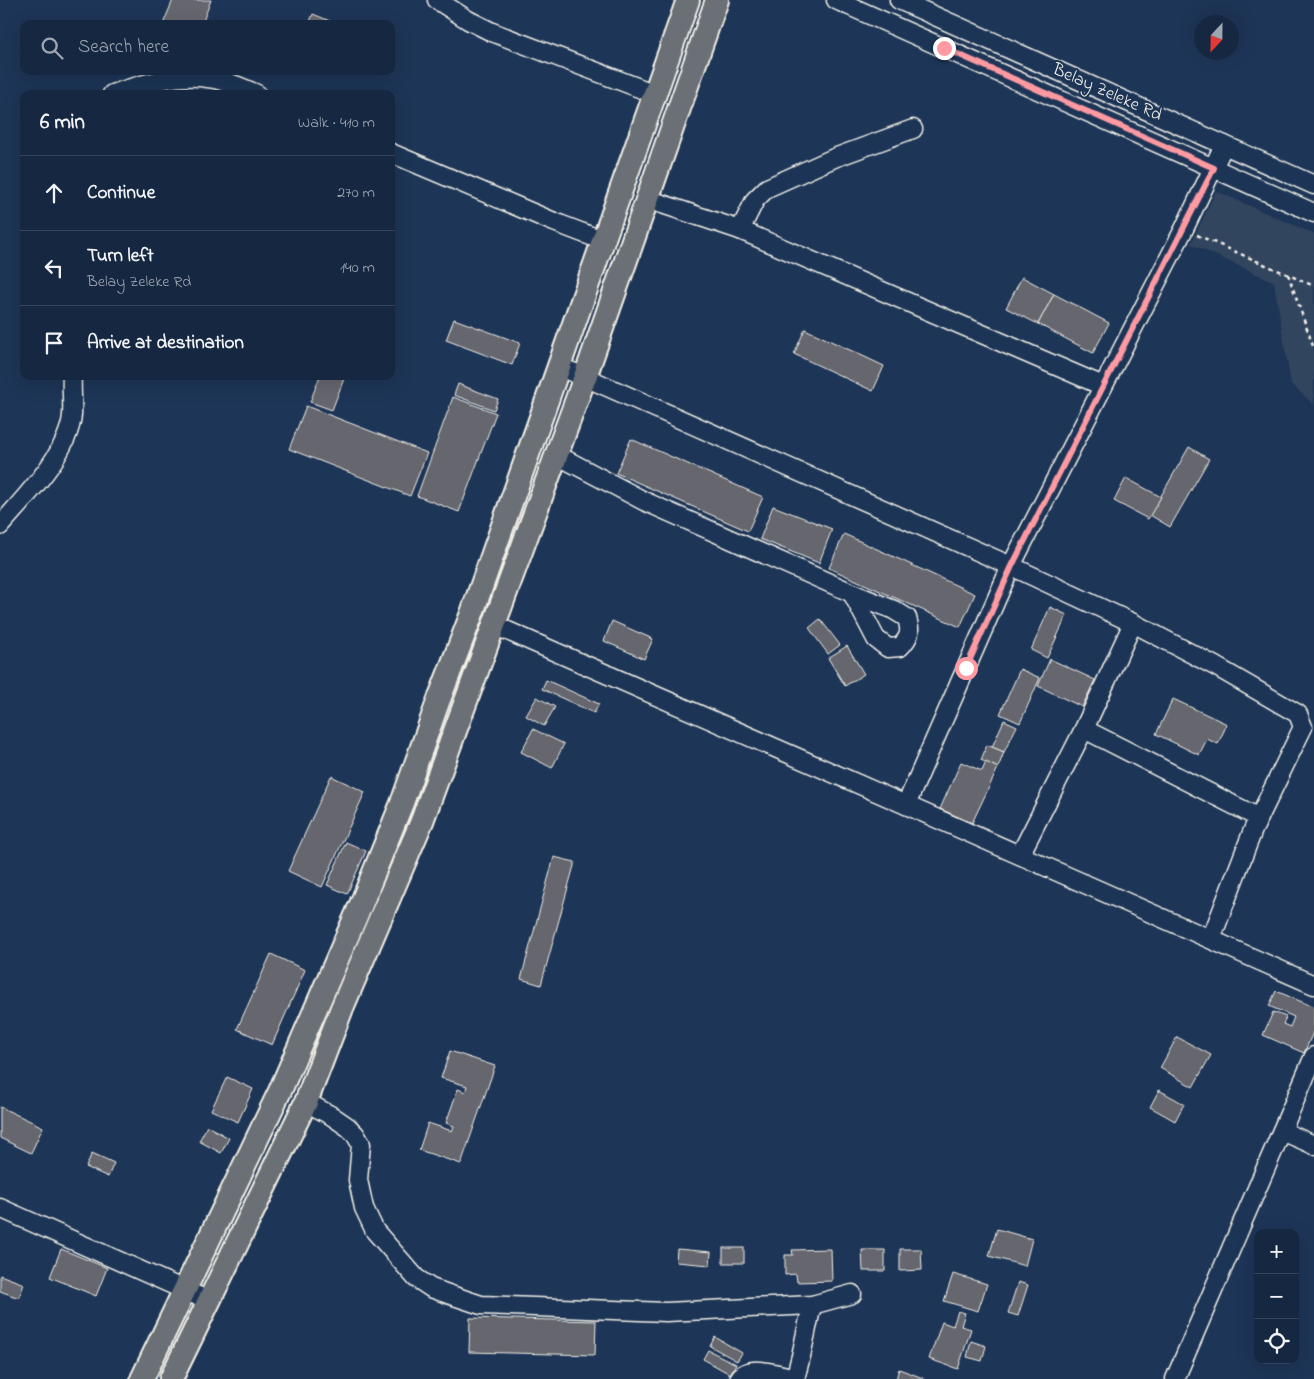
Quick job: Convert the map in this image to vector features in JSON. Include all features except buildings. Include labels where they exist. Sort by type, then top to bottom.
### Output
[{"type":"main road","points":[[142,1379],[280,1091],[362,902],[402,803],[453,666],[688,0]]},
{"type":"main road","points":[[171,1379],[306,1102],[342,1008],[422,821],[585,377],[717,0]]},
{"type":"main road","points":[[453,666],[475,674]]},
{"type":"street","points":[[437,0],[468,20],[492,32],[655,94]]},
{"type":"street","name":"Belay Zeleke Rd","points":[[836,0],[1314,213]]},
{"type":"street","name":"Belay Zeleke Rd","points":[[899,0],[1314,185]]},
{"type":"street","points":[[126,90],[156,81],[183,76],[210,78],[248,90]]},
{"type":"street","points":[[740,230],[755,200],[767,188],[834,158],[913,129]]},
{"type":"street","points":[[906,805],[1012,566],[1184,229],[1224,145]]},
{"type":"street","points":[[395,155],[554,222],[604,241]]},
{"type":"street","points":[[647,198],[740,230],[1103,386]]},
{"type":"street","points":[[559,367],[1012,566],[1133,623],[1215,666],[1298,714],[1303,727],[1259,818],[1211,939]]},
{"type":"street","points":[[0,526],[30,491],[62,447],[72,414],[72,380]]},
{"type":"street","points":[[556,454],[644,501],[852,593]]},
{"type":"street","points":[[1020,855],[1084,729],[1133,623]]},
{"type":"street","points":[[494,625],[1314,985]]},
{"type":"street","points":[[1084,729],[1259,818]]},
{"type":"street","points":[[1175,1379],[1314,1056]]},
{"type":"street","points":[[306,1102],[332,1116],[355,1134],[361,1144],[358,1180],[360,1190],[364,1208],[375,1231],[416,1278],[439,1291],[482,1305],[666,1312],[812,1305],[852,1294]]},
{"type":"street","points":[[1282,1131],[1314,1145]]},
{"type":"street","points":[[0,1208],[209,1301]]},
{"type":"street","points":[[739,1379],[741,1375],[748,1372],[764,1370],[795,1379],[802,1356],[812,1305]]},
{"type":"path","points":[[1184,229],[1314,286]]},
{"type":"path","points":[[1288,274],[1314,349]]},
{"type":"shaded area","points":[[1216,191],[1314,234],[1314,405],[1291,384],[1274,282],[1191,244]]},
{"type":"route","points":[[944,48],[1214,168],[1012,566],[966,668]]}]
